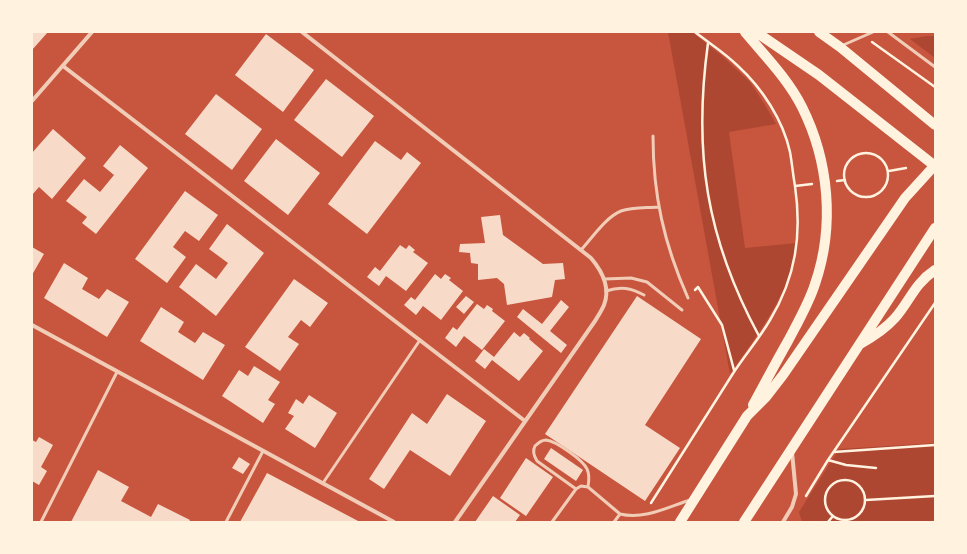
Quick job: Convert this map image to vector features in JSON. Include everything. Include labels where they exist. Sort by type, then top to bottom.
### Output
[{"type":"main road","points":[[680,522],[747,416],[800,318],[816,283],[824,246],[827,209],[825,182],[818,146],[802,107],[780,74],[746,32]]},
{"type":"main road","points":[[747,416],[766,397],[783,375],[905,198],[935,165],[819,75],[756,32]]},
{"type":"main road","points":[[819,32],[840,47],[935,125]]},
{"type":"main road","points":[[744,522],[935,228]]},
{"type":"main road","points":[[858,345],[872,338],[885,328],[896,317],[917,286],[935,270]]},
{"type":"street","points":[[32,100],[92,32]]},
{"type":"street","points":[[302,32],[591,258],[601,269],[605,279],[605,304],[595,321],[455,522]]},
{"type":"street","points":[[63,66],[525,421]]},
{"type":"street","points":[[32,325],[394,522]]},
{"type":"street","points":[[783,522],[792,508],[796,494],[792,448]]},
{"type":"lane","points":[[840,47],[872,32]]},
{"type":"lane","points":[[888,32],[935,67]]},
{"type":"lane","points":[[653,136],[655,184],[658,207],[670,253],[688,298]]},
{"type":"lane","points":[[581,250],[614,214],[630,209],[658,207]]},
{"type":"lane","points":[[605,279],[631,278],[647,282],[682,310]]},
{"type":"lane","points":[[606,291],[615,288],[634,289],[644,295]]},
{"type":"lane","points":[[323,484],[420,340]]},
{"type":"lane","points":[[41,522],[117,372]]},
{"type":"lane","points":[[576,489],[537,461],[534,455],[534,448],[538,442],[545,440],[551,442],[581,461],[589,473],[588,487]]},
{"type":"lane","points":[[226,522],[263,451]]},
{"type":"lane","points":[[552,522],[576,489],[581,486],[588,487],[620,514],[632,516],[644,515],[696,498]]},
{"type":"lane","points":[[614,522],[620,514]]},
{"type":"path","points":[[644,515],[734,371],[770,321],[786,288],[793,268],[797,248],[799,227],[798,206],[790,151],[781,127],[770,105],[755,84],[738,65],[694,32]]},
{"type":"path","points":[[864,36],[935,87]]},
{"type":"path","points":[[708,43],[704,72],[702,108],[703,160],[712,219],[728,271],[743,307],[759,336]]},
{"type":"path","points":[[865,152],[877,155],[886,164],[888,170],[887,183],[880,193],[874,196],[868,197],[856,195],[851,191],[845,180],[845,168],[848,162],[853,157],[865,152]]},
{"type":"path","points":[[888,170],[906,168]]},
{"type":"path","points":[[795,186],[845,180]]},
{"type":"path","points":[[688,298],[698,287],[722,325],[734,371]]},
{"type":"path","points":[[802,503],[828,460],[935,303]]},
{"type":"path","points":[[834,452],[935,445]]},
{"type":"path","points":[[828,460],[846,465],[876,468]]},
{"type":"path","points":[[847,479],[855,481],[861,486],[866,500],[860,514],[854,518],[840,520],[833,516],[828,510],[825,503],[825,496],[828,488],[833,483],[847,479]]},
{"type":"path","points":[[866,500],[935,496]]},
{"type":"path","points":[[828,522],[833,516]]},
{"type":"path","points":[[854,518],[856,522]]},
{"type":"shaded area","points":[[668,32],[692,32],[721,55],[750,82],[776,124],[729,132],[745,248],[797,243],[793,264],[782,293],[766,322],[730,374]]},
{"type":"shaded area","points":[[935,36],[935,58],[910,39]]},
{"type":"shaded area","points":[[935,443],[935,522],[802,522],[799,512],[839,449]]},
{"type":"building","points":[[32,32],[48,32],[32,50]]},
{"type":"building","points":[[266,34],[314,70],[283,112],[235,75]]},
{"type":"building","points":[[326,79],[374,116],[342,157],[294,120]]},
{"type":"building","points":[[216,94],[262,129],[232,170],[185,134]]},
{"type":"building","points":[[53,129],[86,158],[52,199],[39,187],[32,195],[32,153]]},
{"type":"building","points":[[276,139],[320,173],[288,215],[244,181]]},
{"type":"building","points":[[375,141],[401,160],[407,152],[421,163],[367,234],[328,204]]},
{"type":"building","points":[[120,145],[148,168],[96,234],[82,223],[87,217],[66,201],[84,179],[100,192],[114,175],[103,166]]},
{"type":"building","points":[[185,191],[218,215],[199,241],[185,231],[173,247],[186,257],[167,283],[135,259]]},
{"type":"building","points":[[500,215],[503,235],[543,264],[563,263],[565,279],[555,280],[552,297],[507,305],[504,284],[497,278],[478,280],[478,264],[471,263],[470,253],[459,252],[460,244],[485,243],[481,217]]},
{"type":"building","points":[[227,224],[264,253],[216,316],[179,287],[196,264],[216,279],[228,263],[209,249]]},
{"type":"building","points":[[400,245],[406,249],[409,245],[415,250],[413,252],[428,263],[406,291],[386,276],[379,286],[367,277],[375,267],[380,271]]},
{"type":"building","points":[[32,247],[44,254],[32,275]]},
{"type":"building","points":[[64,263],[88,278],[82,289],[99,299],[107,289],[129,302],[107,337],[44,298]]},
{"type":"building","points":[[435,274],[441,279],[445,274],[451,278],[449,280],[463,291],[441,320],[423,306],[416,315],[404,305],[411,297],[415,300]]},
{"type":"building","points":[[294,279],[328,303],[310,327],[301,320],[288,337],[299,344],[280,371],[245,347]]},
{"type":"building","points":[[466,296],[474,302],[464,314],[456,307]]},
{"type":"building","points":[[637,296],[701,339],[645,425],[680,448],[645,501],[545,434]]},
{"type":"building","points":[[561,300],[569,307],[550,331],[567,345],[561,353],[517,317],[523,309],[542,324]]},
{"type":"building","points":[[477,304],[484,309],[487,305],[505,321],[482,350],[464,336],[456,347],[445,338],[453,327],[457,330]]},
{"type":"building","points":[[161,307],[184,322],[178,332],[195,343],[203,332],[225,345],[203,380],[140,341]]},
{"type":"building","points":[[514,332],[520,337],[524,333],[543,351],[519,381],[492,360],[485,369],[475,361],[484,349],[494,357]]},
{"type":"building","points":[[254,366],[280,382],[268,400],[275,404],[263,423],[222,396],[239,370],[248,376]]},
{"type":"building","points":[[447,394],[486,421],[450,476],[410,450],[384,489],[369,479],[412,413],[427,424]]},
{"type":"building","points":[[309,395],[337,413],[315,448],[285,429],[294,416],[288,413],[296,399],[303,404]]},
{"type":"building","points":[[39,437],[53,445],[41,467],[47,471],[39,485],[32,481],[32,440],[36,442]]},
{"type":"building","points":[[551,448],[583,470],[576,481],[544,459]]},
{"type":"building","points":[[239,457],[250,464],[243,474],[232,468]]},
{"type":"building","points":[[526,458],[553,477],[526,516],[500,498]]},
{"type":"building","points":[[98,470],[129,487],[121,501],[151,517],[158,504],[190,520],[189,522],[71,522]]},
{"type":"building","points":[[267,473],[360,522],[240,522]]},
{"type":"building","points":[[493,496],[520,515],[515,522],[475,522]]}]
